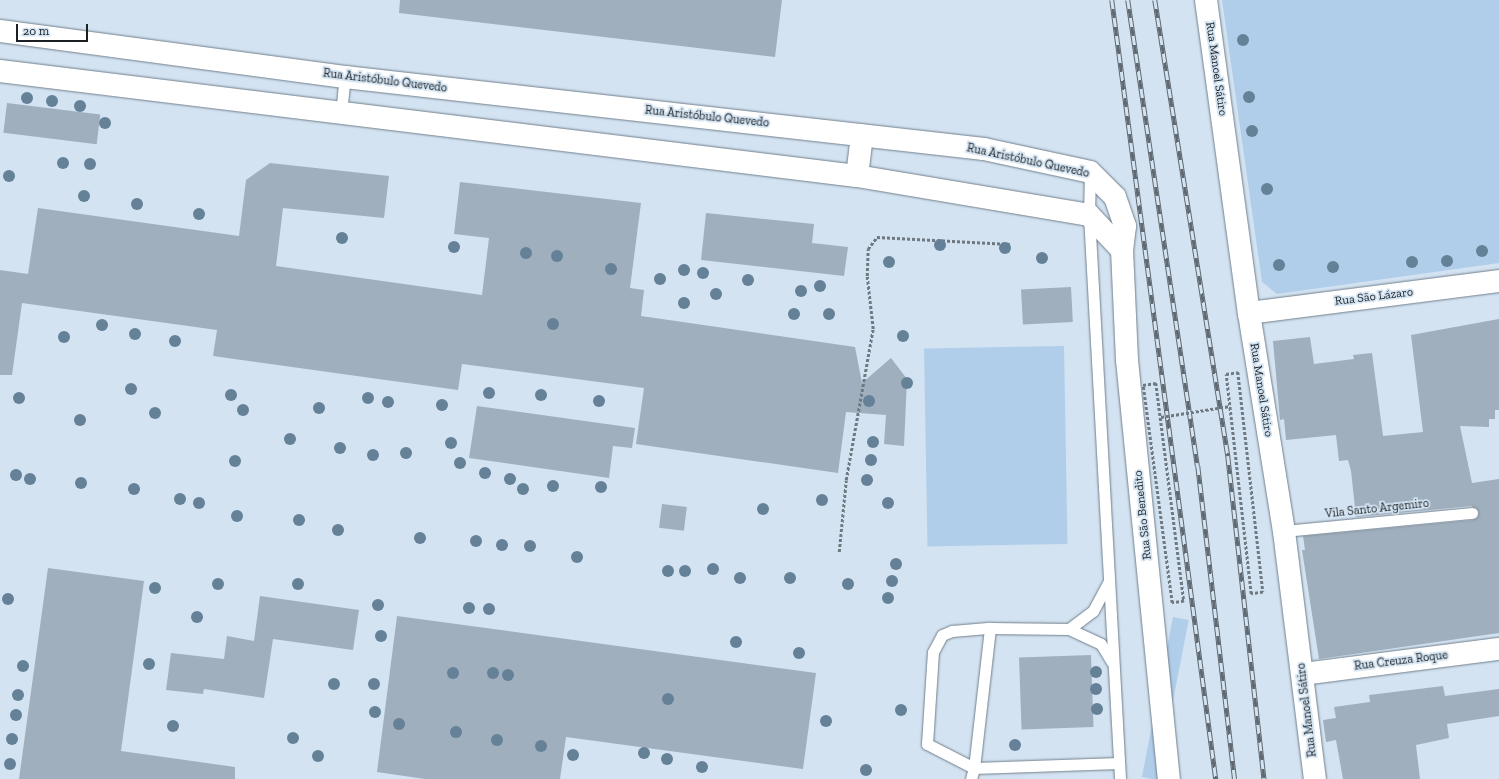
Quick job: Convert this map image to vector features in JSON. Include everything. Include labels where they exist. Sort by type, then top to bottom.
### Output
[{"type":"street","name":"Rua Manoel Sátiro","points":[[1206,0],[1249,313],[1284,531],[1315,779]]},
{"type":"street","name":"Rua Aristóbulo Quevedo","points":[[0,31],[345,77],[984,149],[1090,172],[1116,196],[1125,226],[1122,250]]},
{"type":"street","points":[[0,71],[857,176],[1089,214],[1122,250]]},
{"type":"street","points":[[857,176],[862,135]]},
{"type":"street","name":"Rua São Benedito","points":[[1122,250],[1127,360],[1169,779]]},
{"type":"street","name":"Rua São Lázaro","points":[[1249,313],[1499,281]]},
{"type":"street","name":"Rua Creuza Roque","points":[[1303,674],[1499,649]]},
{"type":"lane","points":[[341,113],[345,77]]},
{"type":"lane","points":[[1090,172],[1089,214],[1120,779]]},
{"type":"lane","name":"Vila Santo Argemiro","points":[[1284,531],[1472,513]]},
{"type":"lane","points":[[1069,629],[1093,611],[1109,581]]},
{"type":"lane","points":[[1114,666],[1101,644],[1069,629],[990,628],[952,631],[942,635],[933,652],[927,744],[972,774],[1119,763]]},
{"type":"lane","points":[[972,774],[990,628]]},
{"type":"path","points":[[839,552],[846,480],[873,329],[867,276],[868,249],[877,237],[1010,244]]},
{"type":"path","points":[[1243,404],[1238,372],[1226,374],[1251,594],[1263,592],[1245,435]]},
{"type":"path","points":[[1161,417],[1230,406]]},
{"type":"shaded area","points":[[1222,0],[1499,0],[1499,263],[1277,294],[1262,282]]},
{"type":"shaded area","points":[[1064,346],[1067,544],[927,546],[924,348]]},
{"type":"shaded area","points":[[1173,617],[1189,620],[1158,779],[1142,777]]},
{"type":"building","points":[[400,0],[782,0],[775,57],[399,13]]},
{"type":"building","points":[[7,103],[100,114],[97,144],[3,133]]},
{"type":"building","points":[[270,163],[389,176],[384,218],[283,208],[276,266],[482,295],[489,238],[454,234],[460,182],[641,203],[630,288],[644,290],[641,316],[855,347],[862,383],[891,358],[907,379],[904,446],[884,444],[886,415],[846,412],[838,473],[636,444],[644,388],[462,364],[458,390],[213,356],[217,330],[22,303],[12,375],[0,375],[0,270],[28,274],[38,208],[239,236],[246,180]]},
{"type":"building","points":[[706,213],[814,224],[812,243],[848,247],[844,276],[701,260]]},
{"type":"building","points":[[1071,287],[1073,322],[1023,325],[1021,290]]},
{"type":"building","points":[[1499,319],[1499,410],[1495,410],[1495,419],[1489,419],[1489,427],[1460,426],[1472,483],[1499,479],[1499,633],[1319,659],[1302,550],[1305,550],[1303,536],[1473,520],[1479,512],[1471,506],[1356,517],[1351,471],[1348,460],[1339,461],[1336,435],[1286,440],[1284,419],[1280,420],[1273,341],[1310,337],[1314,364],[1354,359],[1353,355],[1372,353],[1383,436],[1423,432],[1411,335]]},
{"type":"building","points":[[477,406],[635,428],[632,448],[613,446],[609,478],[469,458]]},
{"type":"building","points":[[662,504],[687,507],[684,531],[659,528]]},
{"type":"building","points":[[48,568],[144,581],[121,751],[235,767],[235,779],[19,779]]},
{"type":"building","points":[[260,596],[359,610],[353,650],[273,639],[264,698],[204,689],[203,694],[166,690],[171,653],[224,659],[227,636],[254,641]]},
{"type":"building","points":[[397,616],[816,673],[803,769],[566,737],[560,779],[425,779],[377,772]]},
{"type":"building","points":[[1091,655],[1094,727],[1022,729],[1019,658]]},
{"type":"building","points":[[1443,686],[1445,696],[1499,689],[1499,716],[1447,724],[1449,738],[1416,745],[1420,779],[1343,779],[1336,740],[1326,742],[1323,720],[1336,718],[1334,707],[1370,702],[1369,695]]},
{"type":"railway","points":[[1112,0],[1216,779]]},
{"type":"railway","points":[[1128,0],[1198,466],[1235,779]]},
{"type":"railway","points":[[1155,0],[1228,456],[1264,779]]}]
